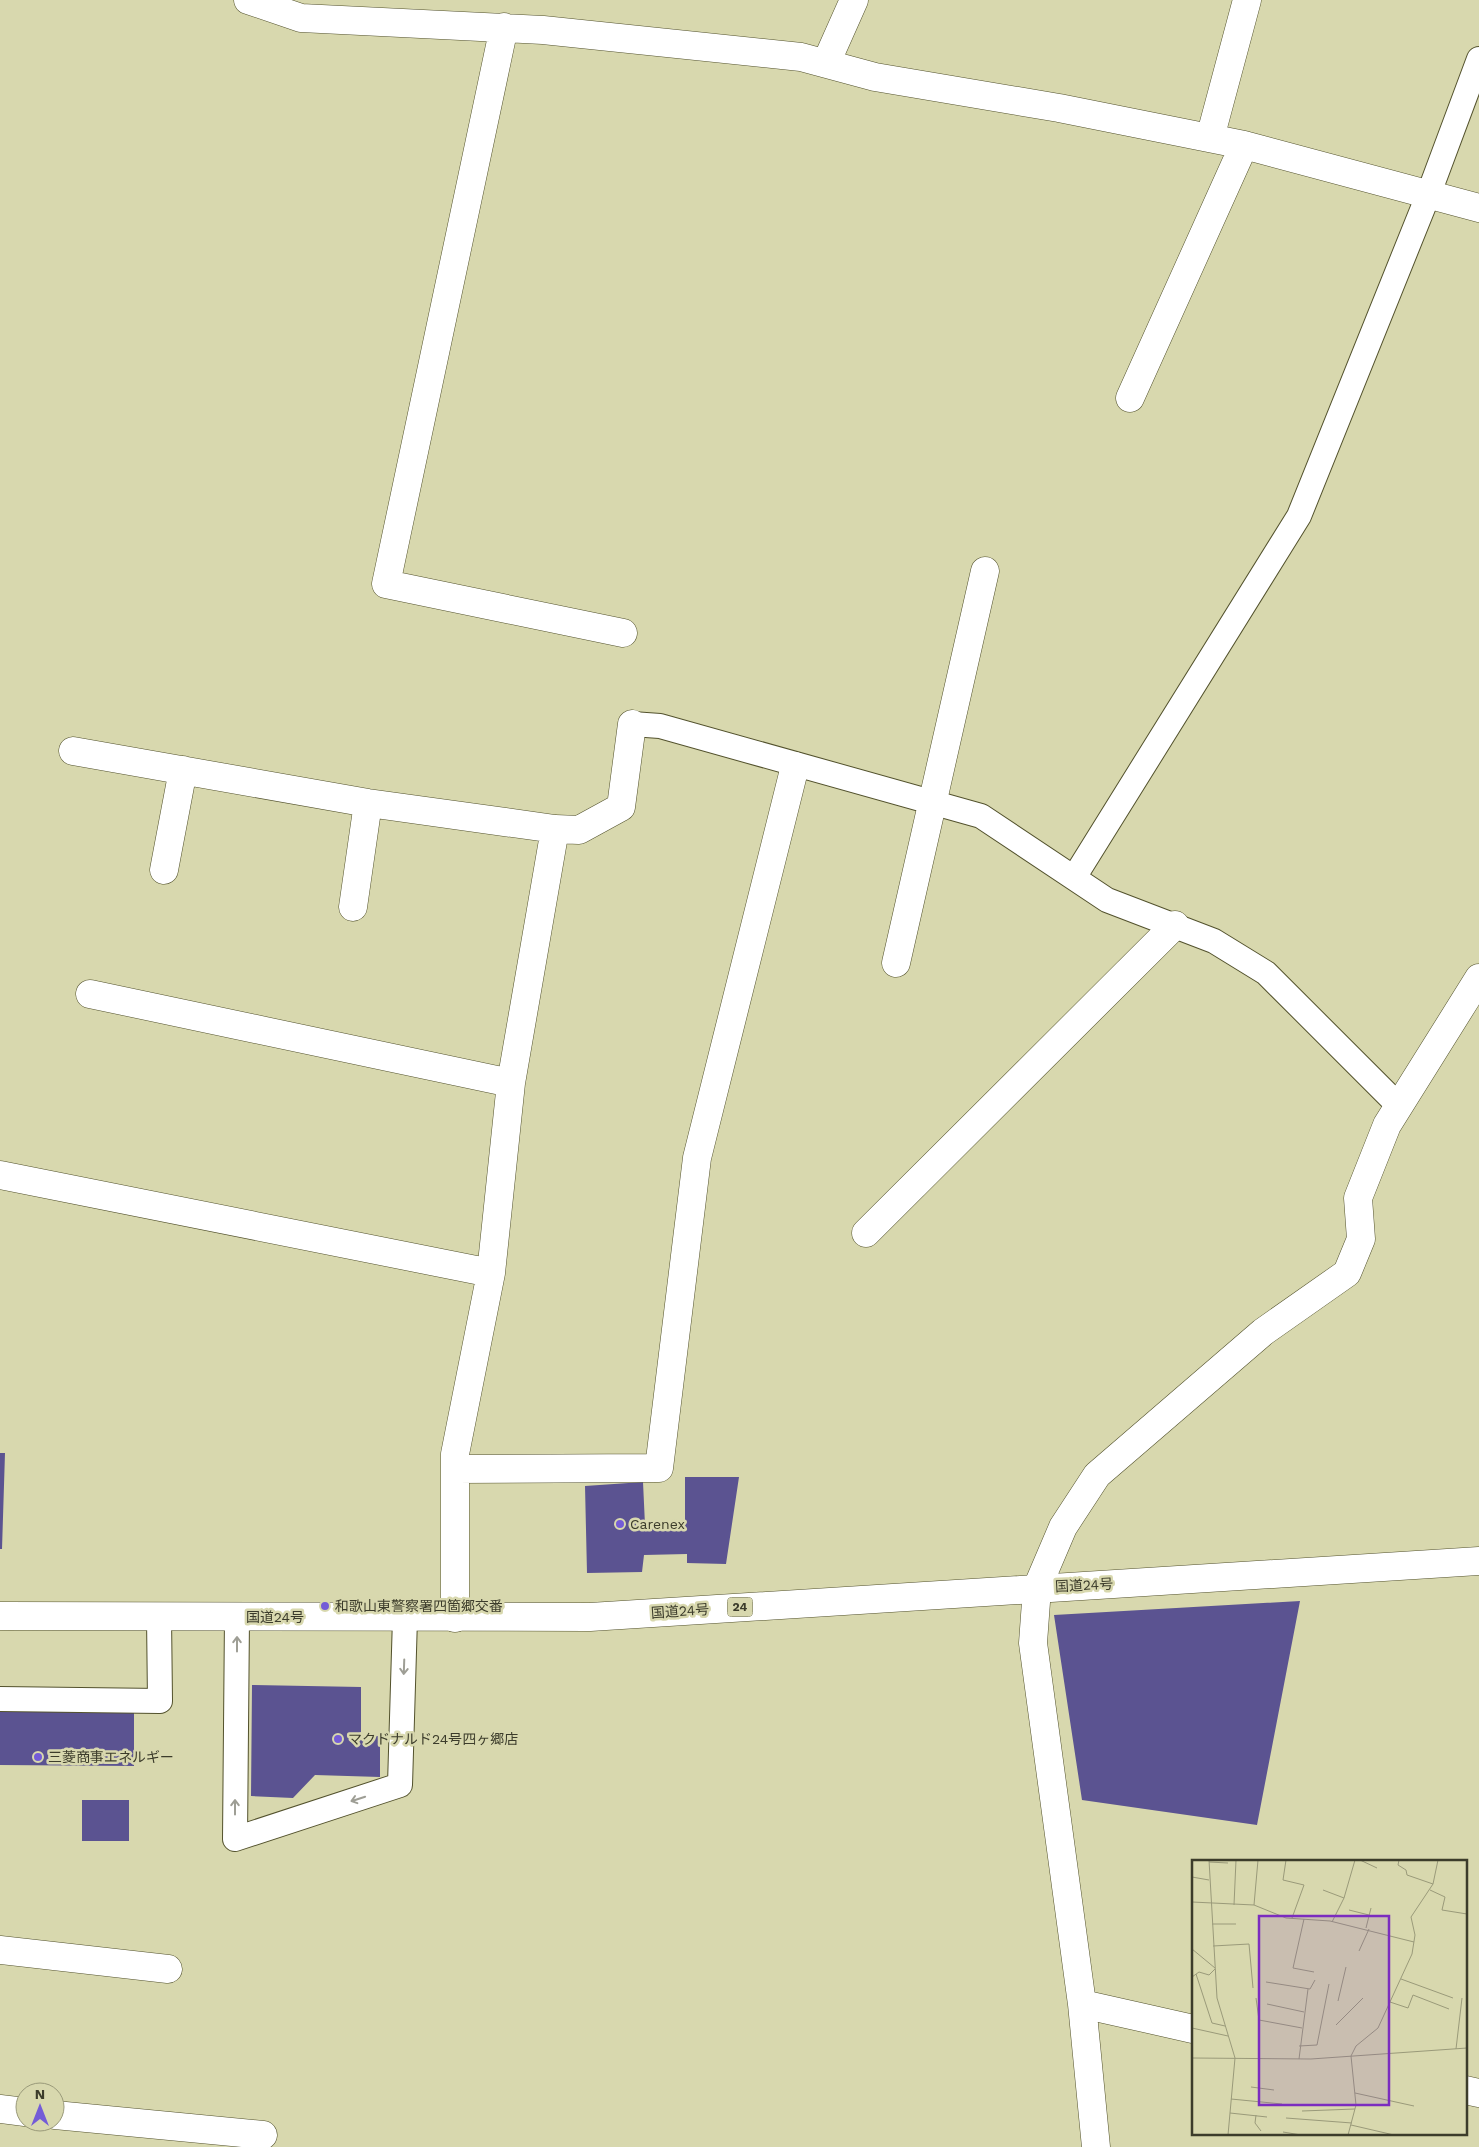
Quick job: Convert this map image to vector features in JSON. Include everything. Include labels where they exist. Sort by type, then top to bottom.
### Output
[{"type":"main road","points":[[248,0],[301,18],[371,11],[504,28],[543,30],[801,57],[875,77],[1059,108],[1244,145],[1429,193],[1479,208]]},
{"type":"main road","points":[[826,64],[854,0]]},
{"type":"main road","points":[[1210,138],[1247,0]]},
{"type":"main road","points":[[504,28],[386,584],[623,634]]},
{"type":"main road","points":[[1130,398],[1244,145]]},
{"type":"main road","points":[[896,964],[985,571]]},
{"type":"main road","points":[[73,751],[368,803],[555,829],[579,830],[621,807],[632,724]]},
{"type":"main road","points":[[455,1469],[659,1468],[697,1158],[795,766]]},
{"type":"main road","points":[[164,870],[183,770]]},
{"type":"main road","points":[[352,907],[368,803]]},
{"type":"main road","points":[[455,1618],[455,1454],[491,1273],[511,1084],[555,829]]},
{"type":"main road","points":[[866,1233],[1175,925]]},
{"type":"main road","points":[[1096,2147],[1082,2004],[1033,1643],[1037,1588],[1063,1527],[1097,1474],[1264,1332],[1347,1273],[1361,1240],[1358,1198],[1387,1125],[1479,978]]},
{"type":"main road","points":[[90,994],[511,1084]]},
{"type":"main road","points":[[0,1175],[491,1273]]},
{"type":"main road","name":"国道24号","points":[[0,1616],[590,1617],[1479,1561]]},
{"type":"main road","points":[[0,1950],[168,1969]]},
{"type":"main road","points":[[1082,2004],[1192,2029]]},
{"type":"main road","points":[[1466,2090],[1479,2093]]},
{"type":"main road","points":[[0,2109],[15,2111]]},
{"type":"main road","points":[[65,2116],[263,2135]]},
{"type":"lane","points":[[1075,876],[1299,516],[1429,193],[1479,59]]},
{"type":"lane","points":[[632,724],[660,726],[795,766],[981,816],[1075,876],[1107,900],[1214,941],[1266,972],[1399,1106]]},
{"type":"lane","points":[[0,1699],[160,1700],[159,1617]]},
{"type":"lane","points":[[237,1617],[235,1839],[400,1785],[405,1618]]},
{"type":"building","points":[[0,1453],[5,1453],[2,1549],[0,1549]]},
{"type":"building","points":[[685,1477],[739,1477],[726,1564],[687,1563],[687,1554],[644,1555],[642,1572],[587,1573],[585,1486],[643,1482],[645,1525],[685,1523]]},
{"type":"building","points":[[1300,1601],[1257,1825],[1082,1800],[1054,1615]]},
{"type":"building","points":[[252,1685],[361,1687],[361,1736],[380,1736],[380,1777],[315,1775],[293,1798],[251,1796]]},
{"type":"building","points":[[0,1703],[134,1705],[134,1766],[0,1765]]},
{"type":"building","points":[[82,1800],[129,1800],[129,1841],[82,1841]]},
{"type":"place","name":"Carenex","points":[[620,1524]]},
{"type":"place","name":"和歌山東警察署四箇郷交番","points":[[325,1606]]},
{"type":"place","name":"マクドナルド24号四ヶ郷店","points":[[338,1739]]},
{"type":"place","name":"三菱商事エネルギー","points":[[38,1757]]}]
